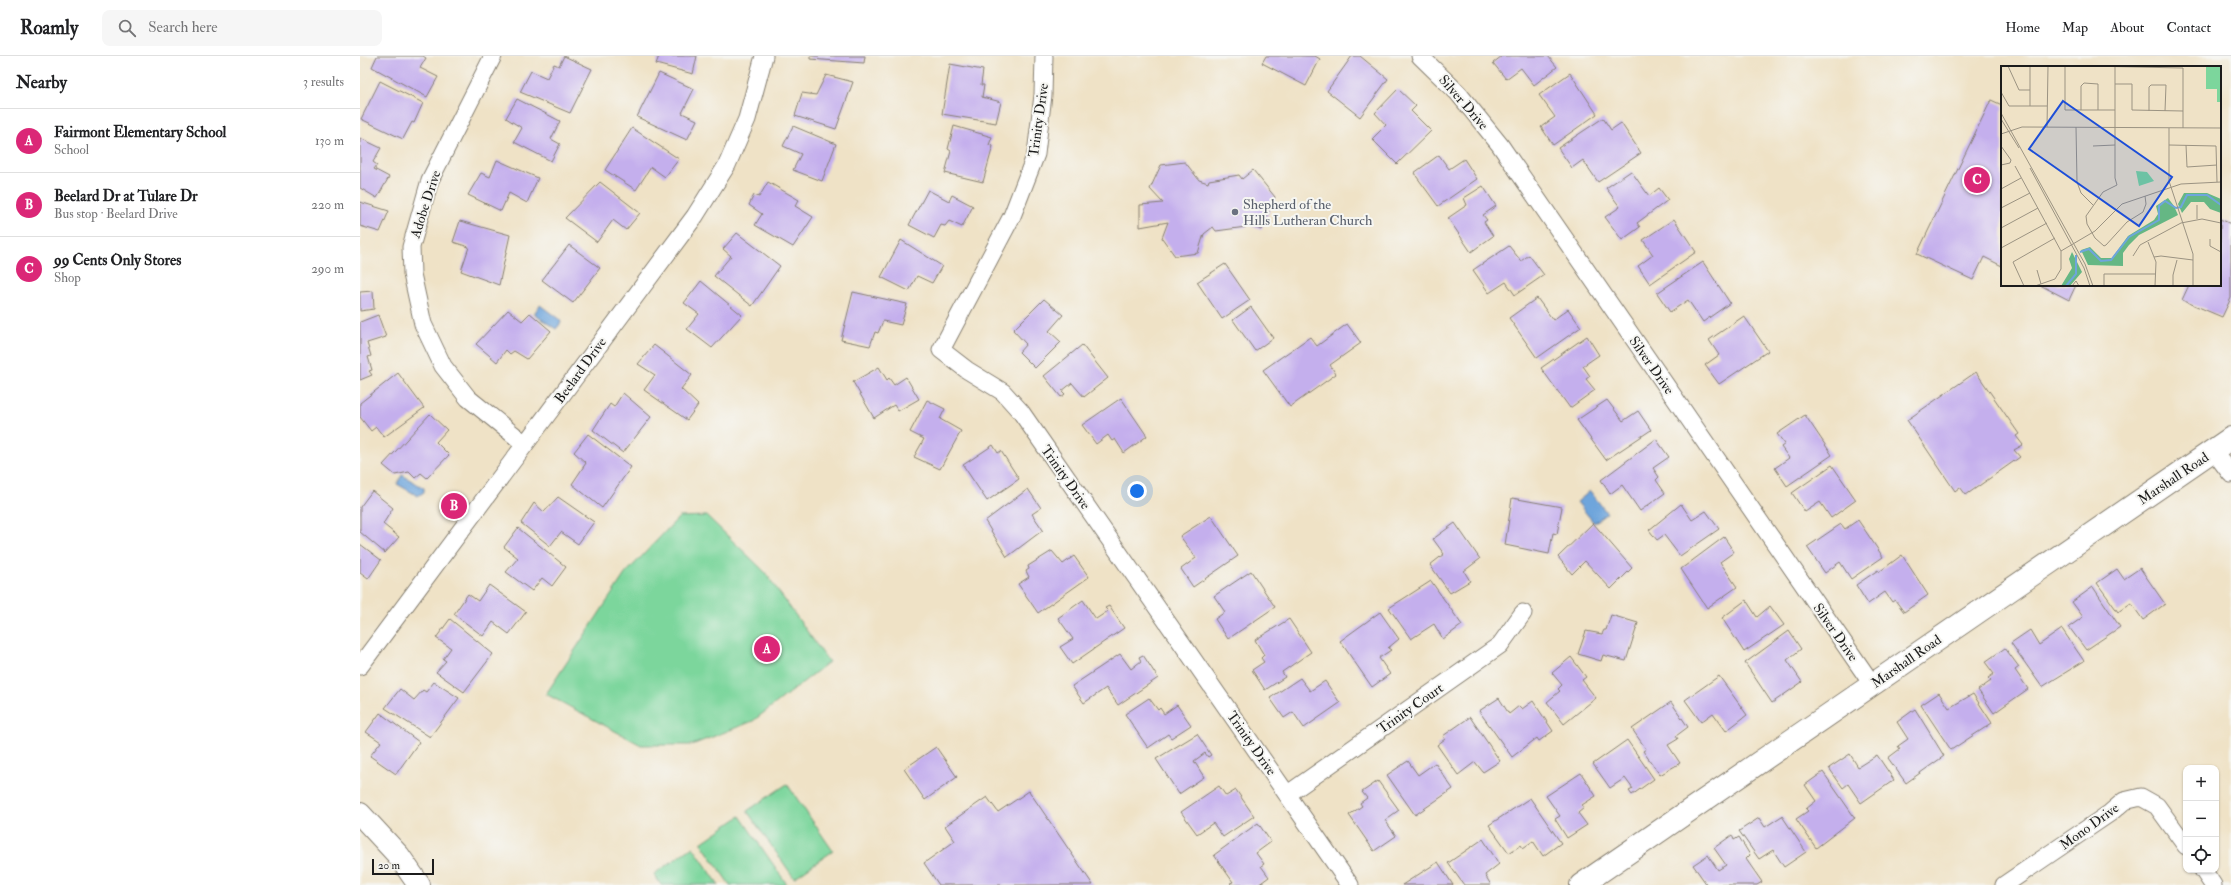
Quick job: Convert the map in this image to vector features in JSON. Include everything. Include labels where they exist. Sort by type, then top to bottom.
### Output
[{"type":"street","name":"Adobe Drive","points":[[493,56],[430,180],[411,247],[412,274],[423,324],[443,366],[468,398],[525,444]]},
{"type":"street","name":"Beelard Drive","points":[[360,666],[695,216],[727,165],[747,119],[764,56]]},
{"type":"street","name":"Trinity Drive","points":[[1044,56],[1043,95],[1036,154],[1012,216],[941,350],[967,370],[1003,392],[1022,412],[1350,885]]},
{"type":"street","name":"Silver Drive","points":[[1420,56],[1458,93],[1500,145],[1872,684]]},
{"type":"street","name":"Marshall Road","points":[[1580,885],[2231,438]]},
{"type":"street","points":[[2213,450],[2231,474]]},
{"type":"street","name":"Trinity Court","points":[[1288,794],[1500,645],[1523,613]]},
{"type":"street","name":"Mono Drive","points":[[2004,885],[2110,813],[2124,801],[2141,797],[2157,806],[2183,842]]},
{"type":"street","points":[[360,814],[399,856],[419,885]]},
{"type":"street","points":[[2205,873],[2213,885]]},
{"type":"green space","points":[[707,516],[764,571],[829,662],[753,721],[692,745],[641,745],[546,694],[625,574],[679,517]]},
{"type":"green space","points":[[787,784],[833,851],[794,878],[747,811]]},
{"type":"green space","points":[[740,816],[786,883],[784,885],[730,885],[701,843]]},
{"type":"green space","points":[[693,847],[719,885],[661,885],[654,874]]},
{"type":"water","points":[[540,305],[560,320],[561,323],[556,329],[535,315],[535,312]]},
{"type":"water","points":[[402,475],[424,488],[424,492],[418,496],[397,484]]},
{"type":"water","points":[[1590,491],[1607,513],[1594,523],[1577,502]]},
{"type":"building","points":[[377,56],[423,56],[426,58],[420,68],[438,77],[427,97],[372,67]]},
{"type":"building","points":[[564,56],[592,69],[570,113],[520,92],[531,71],[547,78],[554,64],[559,66]]},
{"type":"building","points":[[659,56],[697,56],[693,74],[656,64]]},
{"type":"building","points":[[810,56],[865,56],[864,63],[810,59]]},
{"type":"building","points":[[1266,56],[1315,56],[1320,59],[1306,86],[1262,63]]},
{"type":"building","points":[[1352,56],[1360,56],[1388,79],[1360,117],[1327,91]]},
{"type":"building","points":[[1502,56],[1548,56],[1557,67],[1534,85],[1521,68],[1506,79],[1493,63]]},
{"type":"building","points":[[950,64],[983,70],[981,85],[984,85],[982,97],[1001,102],[996,123],[942,114]]},
{"type":"building","points":[[659,73],[694,89],[682,113],[697,120],[687,140],[637,117]]},
{"type":"building","points":[[1570,73],[1597,114],[1553,145],[1541,127],[1555,117],[1539,95]]},
{"type":"building","points":[[826,75],[853,82],[836,129],[795,116],[802,93],[816,95]]},
{"type":"building","points":[[380,81],[423,103],[414,123],[412,122],[403,139],[361,119]]},
{"type":"building","points":[[1398,89],[1416,106],[1411,111],[1431,131],[1397,164],[1372,139],[1386,125],[1375,113]]},
{"type":"building","points":[[517,99],[560,121],[551,139],[560,144],[551,161],[514,142],[522,128],[506,118]]},
{"type":"building","points":[[1991,100],[2001,105],[2001,266],[1984,257],[1973,280],[1917,254]]},
{"type":"building","points":[[1603,118],[1611,130],[1621,123],[1641,153],[1598,182],[1583,160],[1572,168],[1558,148]]},
{"type":"building","points":[[793,126],[836,144],[822,181],[793,170],[801,154],[783,146]]},
{"type":"building","points":[[954,126],[992,137],[989,145],[993,146],[983,182],[945,173],[951,151],[948,149]]},
{"type":"building","points":[[632,128],[679,159],[665,177],[651,167],[636,190],[605,170]]},
{"type":"building","points":[[360,138],[381,148],[373,162],[377,165],[374,169],[389,177],[377,198],[360,188]]},
{"type":"building","points":[[1439,155],[1449,169],[1464,159],[1477,179],[1438,206],[1414,173]]},
{"type":"building","points":[[497,160],[538,178],[527,203],[509,193],[501,211],[468,195],[481,173],[490,177]]},
{"type":"building","points":[[1185,162],[1199,180],[1208,183],[1209,180],[1239,175],[1242,179],[1253,170],[1275,197],[1261,230],[1247,224],[1246,227],[1216,231],[1213,227],[1204,234],[1198,253],[1175,256],[1162,238],[1168,222],[1140,227],[1140,205],[1163,203],[1150,189],[1161,165]]},
{"type":"building","points":[[1631,171],[1649,196],[1659,188],[1668,200],[1637,223],[1640,227],[1622,240],[1605,217],[1620,207],[1606,188]]},
{"type":"building","points":[[600,182],[640,213],[626,230],[613,220],[597,242],[565,218]]},
{"type":"building","points":[[768,182],[799,200],[795,206],[813,217],[793,247],[755,225],[762,214],[749,205],[754,195],[759,197]]},
{"type":"building","points":[[1483,186],[1496,206],[1483,215],[1487,220],[1484,222],[1493,236],[1471,252],[1448,218],[1467,205],[1464,198]]},
{"type":"building","points":[[928,190],[949,201],[952,195],[973,206],[962,227],[949,221],[945,226],[941,225],[934,238],[909,225]]},
{"type":"building","points":[[360,202],[389,211],[380,232],[360,226]]},
{"type":"building","points":[[1674,219],[1696,252],[1650,284],[1638,266],[1653,255],[1643,240]]},
{"type":"building","points":[[2221,219],[2231,224],[2231,298],[2222,317],[2182,300],[2189,286],[2221,286]]},
{"type":"building","points":[[460,221],[510,235],[499,285],[461,271],[469,247],[453,242]]},
{"type":"building","points":[[737,233],[780,266],[752,306],[714,276],[731,256],[723,249]]},
{"type":"building","points":[[901,240],[942,266],[932,283],[917,276],[909,291],[881,277]]},
{"type":"building","points":[[569,245],[600,268],[573,303],[542,280]]},
{"type":"building","points":[[1509,246],[1521,261],[1529,255],[1544,275],[1515,295],[1506,282],[1489,293],[1473,270]]},
{"type":"building","points":[[1703,262],[1730,303],[1703,322],[1688,300],[1670,312],[1657,293]]},
{"type":"building","points":[[1225,264],[1250,300],[1222,319],[1197,282]]},
{"type":"building","points":[[701,281],[742,315],[712,348],[687,329],[699,314],[684,303]]},
{"type":"building","points":[[2042,286],[2076,286],[2069,300]]},
{"type":"building","points":[[373,291],[374,309],[360,311],[360,292]]},
{"type":"building","points":[[853,292],[907,304],[901,325],[883,321],[878,333],[875,332],[870,346],[841,340]]},
{"type":"building","points":[[1537,298],[1553,320],[1568,309],[1581,327],[1537,358],[1509,318]]},
{"type":"building","points":[[1044,299],[1063,315],[1049,331],[1061,342],[1035,368],[1019,352],[1026,344],[1013,330]]},
{"type":"building","points":[[1251,307],[1273,338],[1255,351],[1233,320]]},
{"type":"building","points":[[508,310],[522,321],[530,313],[551,331],[527,359],[514,351],[510,354],[506,350],[497,362],[476,344]]},
{"type":"building","points":[[378,315],[386,337],[367,343],[371,356],[368,357],[372,370],[369,371],[372,375],[360,380],[360,322]]},
{"type":"building","points":[[1744,316],[1768,351],[1719,384],[1705,365],[1719,355],[1709,340]]},
{"type":"building","points":[[1347,324],[1361,343],[1330,365],[1336,374],[1290,407],[1263,370],[1310,337],[1317,346]]},
{"type":"building","points":[[1587,336],[1599,355],[1583,366],[1590,376],[1586,379],[1595,390],[1570,408],[1541,368]]},
{"type":"building","points":[[654,345],[692,375],[681,389],[698,405],[687,420],[644,390],[655,375],[638,364]]},
{"type":"building","points":[[1082,345],[1108,378],[1084,397],[1072,383],[1062,391],[1065,394],[1061,397],[1044,376]]},
{"type":"building","points":[[879,367],[887,380],[889,378],[894,385],[906,377],[919,399],[898,411],[894,405],[874,418],[853,382]]},
{"type":"building","points":[[1976,372],[2019,434],[2016,436],[2023,445],[2014,450],[2020,457],[1966,495],[1960,487],[1955,491],[1907,420]]},
{"type":"building","points":[[398,373],[424,408],[384,437],[376,427],[371,431],[360,417],[360,403]]},
{"type":"building","points":[[623,393],[651,417],[623,453],[593,430],[610,404],[614,407]]},
{"type":"building","points":[[1121,398],[1147,436],[1124,453],[1115,439],[1112,441],[1108,435],[1096,444],[1082,425]]},
{"type":"building","points":[[927,400],[945,409],[940,419],[961,431],[940,469],[914,457],[924,439],[910,432]]},
{"type":"building","points":[[1607,400],[1623,421],[1638,411],[1651,430],[1606,460],[1577,420]]},
{"type":"building","points":[[430,414],[447,430],[436,442],[449,455],[427,478],[421,473],[415,478],[409,472],[395,475],[383,465]]},
{"type":"building","points":[[1805,415],[1832,455],[1787,486],[1775,468],[1789,458],[1781,447],[1785,444],[1777,434]]},
{"type":"building","points":[[588,434],[631,467],[602,508],[572,484],[586,463],[574,452]]},
{"type":"building","points":[[1656,439],[1669,457],[1653,468],[1659,477],[1656,480],[1665,493],[1640,511],[1622,485],[1610,494],[1601,480]]},
{"type":"building","points":[[993,445],[998,453],[1001,451],[1019,479],[987,501],[963,465]]},
{"type":"building","points":[[1832,465],[1856,500],[1831,518],[1820,502],[1805,512],[1792,493]]},
{"type":"building","points":[[1028,489],[1041,508],[1032,514],[1043,530],[1007,557],[985,521]]},
{"type":"building","points":[[372,491],[393,508],[383,524],[399,537],[385,553],[360,532],[360,507]]},
{"type":"building","points":[[558,497],[594,522],[578,544],[561,532],[550,546],[521,523],[534,503],[544,512]]},
{"type":"building","points":[[1512,498],[1562,507],[1557,534],[1553,533],[1549,554],[1505,545]]},
{"type":"building","points":[[1681,504],[1692,520],[1706,511],[1719,529],[1680,556],[1664,535],[1657,540],[1649,530]]},
{"type":"building","points":[[1211,516],[1238,556],[1193,587],[1181,569],[1196,558],[1180,536]]},
{"type":"building","points":[[1858,520],[1883,557],[1851,579],[1840,562],[1825,573],[1807,547],[1841,524],[1845,529]]},
{"type":"building","points":[[1455,523],[1480,559],[1464,571],[1470,581],[1450,593],[1430,565],[1444,554],[1433,539]]},
{"type":"building","points":[[1593,523],[1632,568],[1611,589],[1585,561],[1572,574],[1558,557]]},
{"type":"building","points":[[518,528],[566,567],[552,586],[542,578],[532,591],[506,572],[518,558],[504,547]]},
{"type":"building","points":[[1724,537],[1734,552],[1720,562],[1737,587],[1707,608],[1681,569]]},
{"type":"building","points":[[360,544],[381,560],[368,579],[360,573]]},
{"type":"building","points":[[1052,551],[1063,564],[1074,556],[1089,577],[1038,613],[1018,584],[1029,577],[1026,571],[1029,569],[1028,566]]},
{"type":"building","points":[[1902,555],[1928,595],[1904,612],[1895,600],[1892,602],[1885,592],[1868,604],[1856,585],[1878,570],[1879,572]]},
{"type":"building","points":[[2140,568],[2165,604],[2143,620],[2131,603],[2118,612],[2097,583],[2117,569],[2124,579]]},
{"type":"building","points":[[1251,571],[1275,607],[1228,639],[1215,619],[1225,612],[1214,596]]},
{"type":"building","points":[[1431,581],[1462,625],[1443,639],[1434,624],[1411,639],[1389,608]]},
{"type":"building","points":[[489,585],[526,612],[509,634],[493,622],[483,636],[454,614],[468,594],[478,601]]},
{"type":"building","points":[[2093,587],[2120,627],[2086,650],[2069,627],[2083,617],[2072,602]]},
{"type":"building","points":[[1083,600],[1096,619],[1108,611],[1105,608],[1109,606],[1124,628],[1072,664],[1060,647],[1073,639],[1058,618]]},
{"type":"building","points":[[1746,600],[1757,617],[1770,606],[1784,625],[1744,652],[1722,618]]},
{"type":"building","points":[[1380,612],[1399,639],[1388,648],[1391,650],[1379,658],[1390,674],[1372,687],[1340,641]]},
{"type":"building","points":[[1611,615],[1638,623],[1626,661],[1603,655],[1601,661],[1578,654],[1586,631],[1602,634],[1604,630],[1606,630]]},
{"type":"building","points":[[450,619],[493,654],[464,692],[436,672],[446,661],[443,659],[451,648],[436,638]]},
{"type":"building","points":[[1289,619],[1311,652],[1282,672],[1285,677],[1265,690],[1252,670],[1264,662],[1261,658],[1264,655],[1255,640]]},
{"type":"building","points":[[2062,629],[2084,661],[2042,687],[2011,643],[2030,630],[2039,645]]},
{"type":"building","points":[[1789,631],[1801,649],[1787,660],[1802,682],[1772,703],[1745,663]]},
{"type":"building","points":[[2005,648],[2019,667],[2015,670],[2028,689],[1994,713],[1978,690],[1991,681],[1988,678],[1994,674],[1985,662]]},
{"type":"building","points":[[1120,654],[1131,669],[1141,661],[1139,657],[1143,655],[1158,678],[1118,705],[1106,688],[1084,703],[1072,686]]},
{"type":"building","points":[[1571,657],[1586,677],[1582,680],[1596,698],[1564,724],[1547,702],[1560,691],[1558,689],[1562,685],[1552,673]]},
{"type":"building","points":[[1719,676],[1747,715],[1726,731],[1713,713],[1701,722],[1685,700]]},
{"type":"building","points":[[1300,678],[1310,691],[1325,681],[1340,703],[1304,728],[1293,712],[1284,718],[1270,698]]},
{"type":"building","points":[[434,682],[459,698],[430,737],[385,708],[400,689],[414,700],[423,690],[426,692]]},
{"type":"building","points":[[1939,693],[1949,708],[1973,694],[1992,723],[1951,750],[1921,705]]},
{"type":"building","points":[[1149,698],[1158,710],[1160,708],[1164,714],[1177,705],[1191,725],[1171,738],[1168,734],[1148,748],[1125,714]]},
{"type":"building","points":[[1499,698],[1509,714],[1519,706],[1522,709],[1533,701],[1553,731],[1539,741],[1537,738],[1512,757],[1479,711]]},
{"type":"building","points":[[1671,702],[1688,727],[1676,736],[1678,739],[1668,745],[1680,763],[1660,775],[1643,751],[1646,749],[1632,729]]},
{"type":"building","points":[[1915,709],[1944,756],[1906,783],[1888,758],[1900,749],[1898,746],[1908,739],[1897,722]]},
{"type":"building","points":[[380,713],[419,742],[396,774],[370,756],[381,742],[366,732]]},
{"type":"building","points":[[1470,717],[1500,761],[1483,772],[1475,762],[1458,775],[1437,745],[1445,739],[1443,736]]},
{"type":"building","points":[[1197,734],[1211,755],[1208,757],[1205,753],[1194,761],[1204,777],[1179,794],[1156,759]]},
{"type":"building","points":[[1627,740],[1654,779],[1632,795],[1629,791],[1633,789],[1625,778],[1610,788],[1593,764]]},
{"type":"building","points":[[936,747],[957,777],[925,800],[904,769]]},
{"type":"building","points":[[1850,754],[1858,767],[1877,755],[1894,780],[1861,803],[1848,784],[1843,788],[1829,768]]},
{"type":"building","points":[[1408,761],[1418,775],[1435,763],[1453,789],[1415,815],[1387,775]]},
{"type":"building","points":[[1823,772],[1855,818],[1816,848],[1796,819],[1808,811],[1806,809],[1816,801],[1805,785]]},
{"type":"building","points":[[1581,773],[1596,796],[1582,805],[1584,808],[1578,813],[1587,825],[1567,838],[1555,819],[1560,816],[1546,796]]},
{"type":"building","points":[[1378,781],[1399,810],[1385,820],[1396,836],[1374,851],[1349,815],[1362,806],[1360,803],[1367,798],[1362,792]]},
{"type":"building","points":[[1219,786],[1226,796],[1236,790],[1254,816],[1223,837],[1213,823],[1197,834],[1181,812]]},
{"type":"building","points":[[1029,791],[1093,885],[939,885],[924,863],[955,841],[945,826],[987,797],[998,812]]},
{"type":"building","points":[[1530,798],[1561,843],[1543,856],[1533,841],[1523,848],[1521,845],[1509,853],[1489,825]]},
{"type":"building","points":[[1782,816],[1806,852],[1784,867],[1773,850],[1759,859],[1739,831],[1759,818],[1765,827]]},
{"type":"building","points":[[1258,823],[1271,842],[1256,853],[1264,864],[1261,866],[1269,877],[1258,885],[1232,885],[1230,883],[1233,882],[1214,855]]},
{"type":"building","points":[[1732,835],[1734,840],[1739,837],[1750,855],[1746,859],[1762,882],[1757,885],[1707,885],[1693,865],[1708,855],[1718,870],[1726,865],[1714,848]]},
{"type":"building","points":[[1483,839],[1499,864],[1485,875],[1491,885],[1464,885],[1448,863]]},
{"type":"building","points":[[1438,862],[1453,885],[1402,885]]},
{"type":"place","name":"99 Cents Only Stores","points":[[1977,180]]},
{"type":"place","name":"Shepherd of the Hills Lutheran Church","points":[[1235,212]]},
{"type":"place","name":"Beelard Dr at Tulare Dr","points":[[454,506]]},
{"type":"place","name":"Fairmont Elementary School","points":[[767,649]]}]
